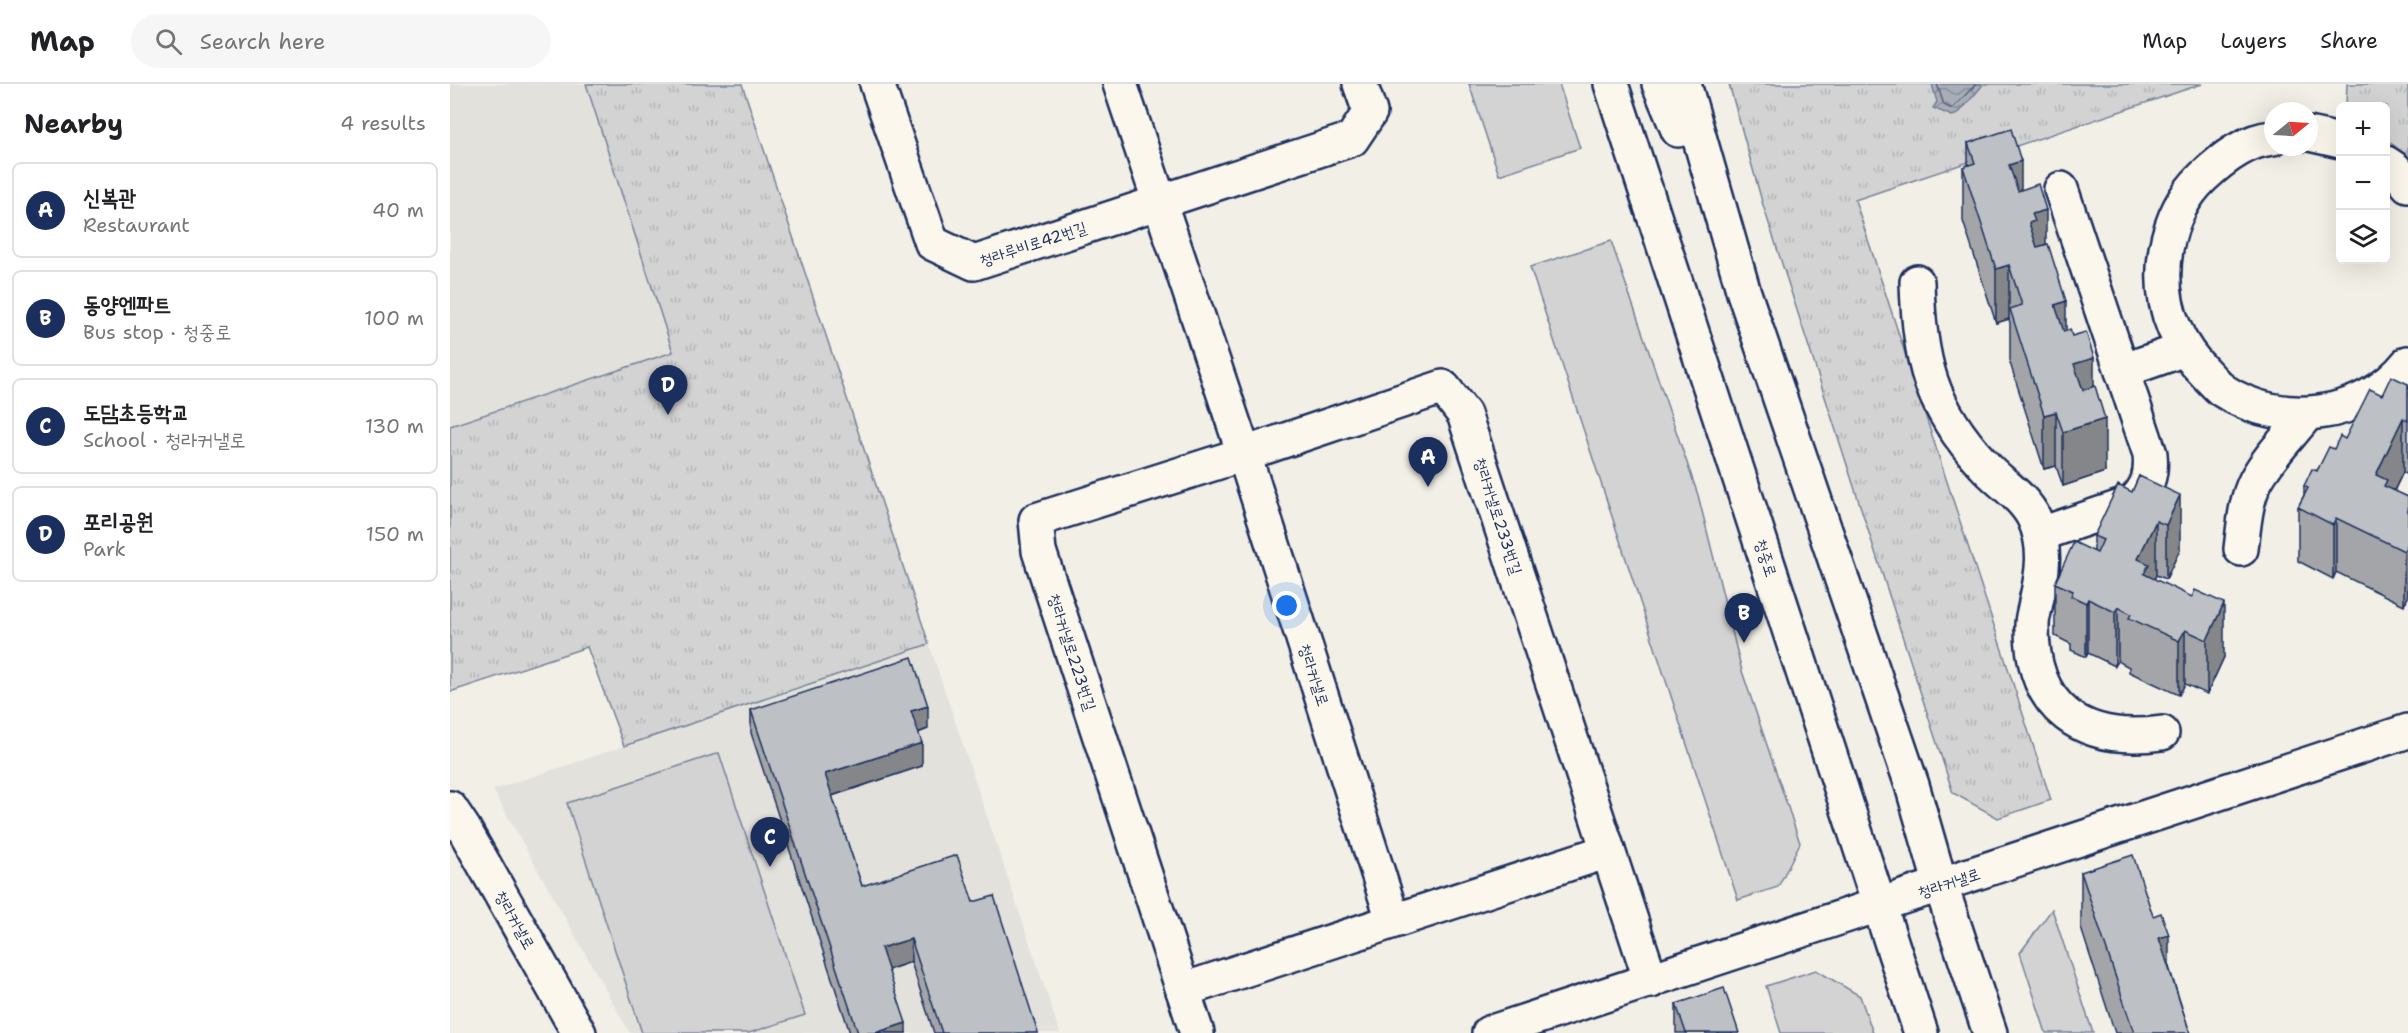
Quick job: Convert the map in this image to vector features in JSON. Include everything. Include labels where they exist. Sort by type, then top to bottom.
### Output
[{"type":"street","name":"청라루비로42번길","points":[[878,84],[932,243],[974,263],[1352,138],[1370,112],[1360,84]]},
{"type":"street","points":[[1120,84],[1159,203]]},
{"type":"street","name":"청중로","points":[[1611,84],[1921,1033]]},
{"type":"street","points":[[1623,84],[1634,155]]},
{"type":"street","points":[[1659,84],[1744,293]]},
{"type":"street","points":[[1684,84],[1744,293],[1912,785],[1941,886],[1990,1033]]},
{"type":"street","points":[[2318,136],[2336,140]]},
{"type":"street","points":[[2264,138],[2224,158],[2191,189],[2170,228],[2162,273],[2169,318],[2190,358],[2222,389],[2263,409],[2307,414],[2354,405],[2394,380],[2408,363]]},
{"type":"street","points":[[2390,166],[2408,185]]},
{"type":"street","points":[[2041,534],[2132,503],[2142,494],[2152,470],[2150,454],[2061,189]]},
{"type":"street","name":"청라커낼로","points":[[1159,203],[1244,454],[1393,920]]},
{"type":"street","points":[[1917,282],[1921,344],[1930,381],[1939,401],[1960,438],[2024,503],[2041,534],[2043,555],[2041,577],[2032,622],[2035,659],[2048,692],[2068,717],[2094,731],[2129,736],[2162,733]]},
{"type":"street","points":[[2122,371],[2185,349]]},
{"type":"street","name":"청라커낼로233번길","points":[[1244,454],[1443,387],[1464,414],[1651,981]]},
{"type":"street","points":[[2241,549],[2247,511],[2255,482],[2279,447],[2307,414]]},
{"type":"street","name":"청라커낼로223번길","points":[[1197,1033],[1039,551],[1036,520],[1244,454]]},
{"type":"street","name":"청라커낼로","points":[[1489,1033],[2408,731]]},
{"type":"street","name":"청라커낼로","points":[[450,808],[579,1033]]},
{"type":"street","points":[[1183,990],[1608,851]]},
{"type":"shaded area","points":[[450,84],[586,84],[673,352],[450,426]]},
{"type":"shaded area","points":[[929,644],[1060,1033],[630,1033],[493,790]]},
{"type":"green space","points":[[586,84],[742,84],[929,644],[624,746],[587,647],[450,692],[450,426],[673,352]]},
{"type":"green space","points":[[1469,84],[1559,84],[1580,148],[1499,175]]},
{"type":"green space","points":[[1729,84],[2202,84],[1855,200],[2051,800],[1998,818],[1953,793],[1763,205]]},
{"type":"green space","points":[[2347,84],[2408,84],[2408,157],[2390,142],[2390,102],[2346,102]]},
{"type":"green space","points":[[1611,241],[1698,495],[1742,671],[1800,843],[1778,887],[1738,900],[1530,267]]},
{"type":"green space","points":[[719,753],[805,1015],[749,1033],[642,1033],[567,803]]},
{"type":"green space","points":[[2052,909],[2093,1033],[2046,1033],[2020,953]]},
{"type":"green space","points":[[1816,970],[1860,996],[1873,1033],[1781,1033],[1766,986]]},
{"type":"water","points":[[1932,84],[1981,84],[1982,86],[1958,114],[1952,116],[1933,108],[1937,102]]},
{"type":"building","points":[[2011,129],[2021,161],[2009,165],[2018,191],[2038,184],[2046,210],[2032,214],[2035,221],[2029,223],[2037,247],[2048,244],[2066,301],[2055,305],[2064,332],[2070,329],[2072,336],[2086,332],[2094,358],[2074,364],[2083,390],[2095,386],[2105,419],[2063,432],[2056,412],[2044,415],[2010,309],[2022,305],[2009,265],[1996,269],[1963,167],[1975,163],[1968,143]]},
{"type":"building","points":[[2391,376],[2408,384],[2408,421],[2403,418],[2376,475],[2387,480],[2384,486],[2408,497],[2408,543],[2404,551],[2336,518],[2333,525],[2298,507],[2308,488],[2304,486],[2312,469],[2317,471],[2329,447],[2334,449],[2340,436],[2345,439],[2370,389],[2382,395]]},
{"type":"building","points":[[2139,476],[2180,495],[2166,525],[2156,521],[2138,559],[2149,564],[2144,574],[2192,597],[2195,590],[2224,603],[2207,640],[2185,630],[2179,641],[2129,618],[2131,614],[2118,607],[2115,612],[2088,599],[2086,603],[2071,596],[2073,591],[2055,583],[2074,542],[2097,553],[2103,540],[2094,536],[2118,485],[2132,492]]},
{"type":"building","points":[[912,657],[928,706],[911,711],[922,743],[825,774],[862,886],[957,855],[973,902],[994,896],[1038,1033],[942,1033],[911,939],[881,948],[906,1023],[875,1033],[858,1033],[751,710]]},
{"type":"building","points":[[2133,855],[2153,916],[2161,913],[2169,935],[2159,938],[2190,1033],[2134,1033],[2081,872]]},
{"type":"building","points":[[1724,988],[1739,1033],[1686,1033],[1676,1004]]},
{"type":"place","name":"포리공원","points":[[668,415]]},
{"type":"place","name":"신복관","points":[[1428,487]]},
{"type":"place","name":"동양엔파트","points":[[1744,643]]},
{"type":"place","name":"도담초등학교","points":[[770,867]]}]
